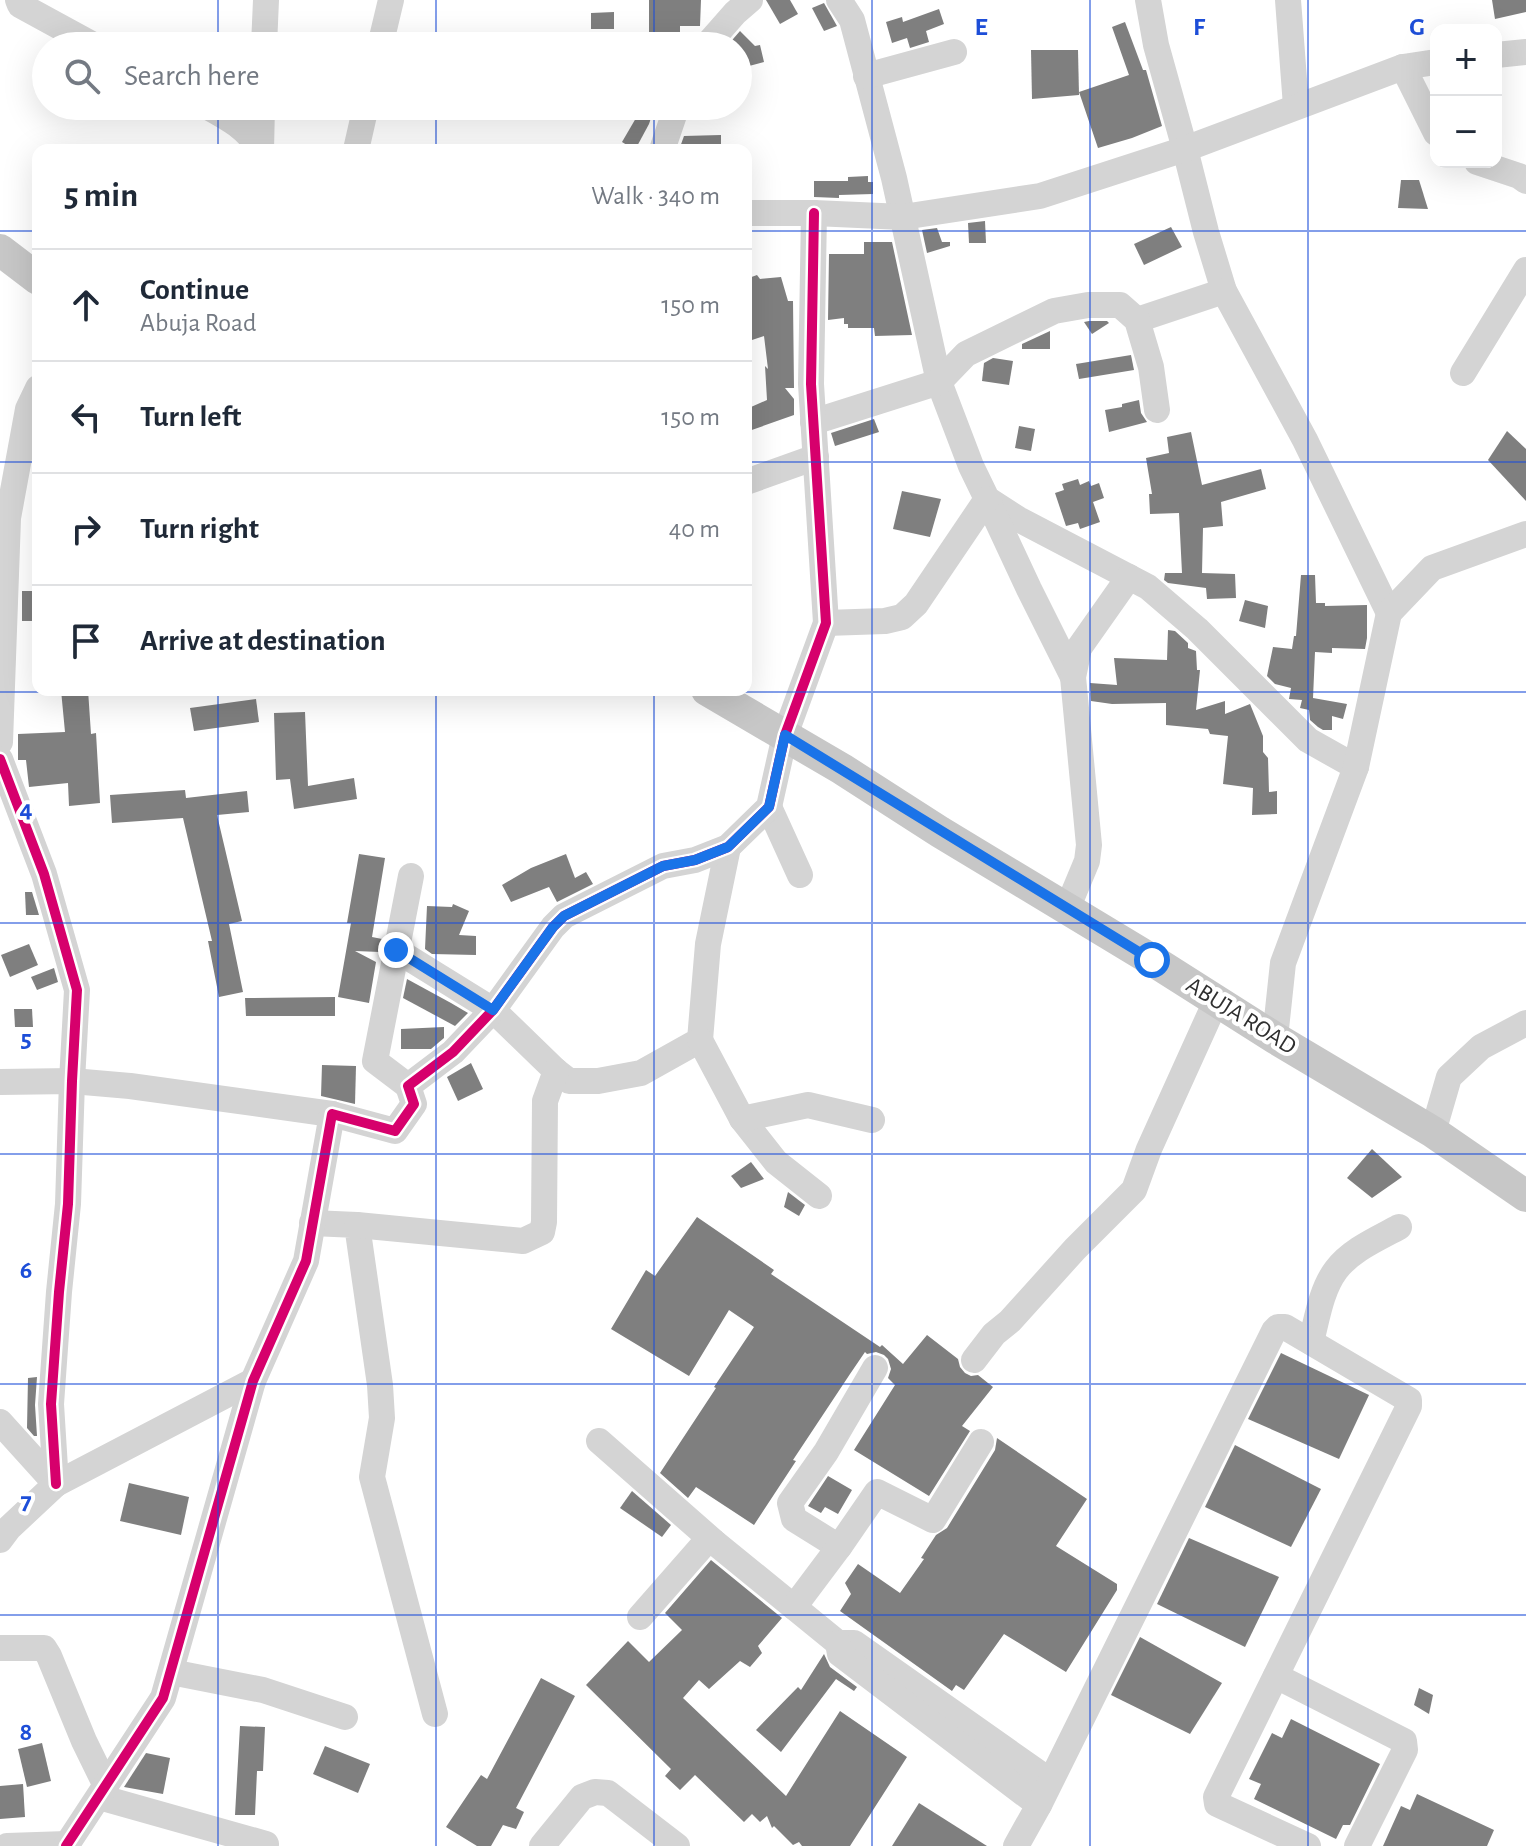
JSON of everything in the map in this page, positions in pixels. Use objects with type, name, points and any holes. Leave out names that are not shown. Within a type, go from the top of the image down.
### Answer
[{"type":"main road","points":[[0,250],[32,274]]},
{"type":"main road","name":"ABUJA ROAD","points":[[717,696],[1433,1132],[1525,1194]]},
{"type":"street","points":[[18,0],[20,5],[69,32]]},
{"type":"street","points":[[265,32],[266,0]]},
{"type":"street","points":[[383,32],[391,0]]},
{"type":"street","points":[[718,32],[750,0]]},
{"type":"street","points":[[839,0],[852,20],[903,217],[939,382],[971,466],[1073,677]]},
{"type":"street","points":[[1148,0],[1156,45],[1224,291],[1305,440],[1389,613]]},
{"type":"street","points":[[1288,0],[1296,106]]},
{"type":"street","points":[[866,76],[954,52]]},
{"type":"street","points":[[1502,54],[1526,52]]},
{"type":"street","points":[[752,213],[903,217],[1040,196],[1185,149],[1403,67],[1430,63]]},
{"type":"street","points":[[1403,67],[1430,121]]},
{"type":"street","points":[[232,120],[252,136],[257,144]]},
{"type":"street","points":[[260,144],[261,120]]},
{"type":"street","points":[[357,144],[363,120]]},
{"type":"street","points":[[664,144],[672,120]]},
{"type":"street","points":[[1495,168],[1526,181]]},
{"type":"street","points":[[408,1086],[453,1052],[493,1010],[564,916],[663,866],[695,860],[728,847],[769,807],[785,735],[826,623],[811,384],[814,213]]},
{"type":"street","points":[[1463,373],[1526,270]]},
{"type":"street","points":[[1137,320],[1224,291]]},
{"type":"street","points":[[813,422],[939,382],[966,354],[1054,311],[1088,305],[1120,305],[1137,320],[1151,367],[1157,410]]},
{"type":"street","points":[[0,742],[8,518],[32,401]]},
{"type":"street","points":[[752,480],[816,457]]},
{"type":"street","points":[[987,499],[1018,519],[1148,587],[1197,629],[1308,740],[1356,767]]},
{"type":"street","points":[[826,623],[885,621],[902,617],[916,604],[987,499]]},
{"type":"street","points":[[1275,1038],[1283,963],[1356,767],[1389,613],[1432,568],[1526,534]]},
{"type":"street","points":[[1067,909],[1087,861],[1089,845],[1073,677],[1079,648],[1129,577]]},
{"type":"street","points":[[0,759],[44,874],[77,990],[68,1204],[51,1404],[56,1484]]},
{"type":"street","points":[[769,807],[800,875]]},
{"type":"street","points":[[728,847],[708,944],[700,1040],[742,1119],[776,1162],[819,1196]]},
{"type":"street","points":[[0,1082],[72,1081],[130,1086],[332,1114],[395,1131],[414,1104],[408,1086],[375,1061],[411,876]]},
{"type":"street","points":[[396,950],[493,1010],[569,1081],[598,1081],[641,1073],[700,1040]]},
{"type":"street","points":[[974,1360],[994,1334],[1010,1321],[1134,1190],[1149,1149],[1216,1001]]},
{"type":"street","points":[[1433,1132],[1449,1077],[1481,1047],[1526,1023]]},
{"type":"street","points":[[312,1223],[523,1241],[542,1232],[545,1101],[556,1071]]},
{"type":"street","points":[[742,1119],[808,1105],[872,1120]]},
{"type":"street","points":[[7,1846],[67,1845],[163,1698],[253,1381],[306,1261],[332,1114]]},
{"type":"street","points":[[357,1225],[375,1344],[382,1418],[372,1477],[435,1714]]},
{"type":"street","points":[[1311,1342],[1325,1290],[1337,1269],[1362,1247],[1399,1227]]},
{"type":"street","points":[[1016,1846],[1274,1331],[1285,1327],[1409,1400],[1409,1406],[1216,1800],[1217,1804],[1308,1846]]},
{"type":"street","points":[[839,1547],[794,1519],[790,1503],[826,1452],[875,1368]]},
{"type":"street","points":[[0,1540],[56,1484],[253,1381]]},
{"type":"street","points":[[0,1422],[56,1484]]},
{"type":"street","points":[[599,1441],[714,1542],[838,1643],[854,1643],[1045,1793]]},
{"type":"street","points":[[794,1607],[877,1492],[933,1520],[981,1442]]},
{"type":"street","points":[[640,1617],[704,1544],[714,1542]]},
{"type":"street","points":[[0,1648],[44,1648],[103,1791]]},
{"type":"street","points":[[171,1672],[263,1690],[345,1717]]},
{"type":"street","points":[[1276,1676],[1404,1741],[1405,1750],[1357,1846]]},
{"type":"street","points":[[103,1791],[266,1844]]},
{"type":"street","points":[[542,1846],[582,1797],[595,1792],[608,1793],[677,1846]]},
{"type":"building","points":[[649,0],[701,0],[700,26],[680,26],[680,32],[649,32]]},
{"type":"building","points":[[766,0],[790,0],[798,14],[780,24]]},
{"type":"building","points":[[1492,0],[1526,0],[1526,12],[1495,19]]},
{"type":"building","points":[[824,3],[837,26],[824,31],[812,8]]},
{"type":"building","points":[[939,9],[944,24],[926,31],[929,42],[910,48],[907,38],[892,43],[886,22],[902,17],[903,22]]},
{"type":"building","points":[[614,12],[614,29],[591,29],[591,13]]},
{"type":"building","points":[[1125,22],[1143,70],[1146,70],[1162,126],[1098,148],[1079,92],[1129,75],[1112,27]]},
{"type":"building","points":[[752,43],[760,45],[764,62],[752,65]]},
{"type":"building","points":[[1031,50],[1078,50],[1079,95],[1032,99]]},
{"type":"building","points":[[635,120],[650,120],[638,144],[622,142]]},
{"type":"building","points":[[721,135],[721,144],[681,144],[684,136]]},
{"type":"building","points":[[868,176],[868,182],[873,182],[873,194],[814,197],[814,181],[848,181],[848,177]]},
{"type":"building","points":[[1401,180],[1419,180],[1428,209],[1398,208]]},
{"type":"building","points":[[985,221],[986,243],[969,243],[968,223]]},
{"type":"building","points":[[1171,227],[1182,247],[1144,265],[1134,244]]},
{"type":"building","points":[[937,228],[942,242],[950,242],[950,246],[927,253],[922,230]]},
{"type":"building","points":[[864,242],[892,242],[912,335],[875,336],[874,328],[848,328],[844,318],[828,320],[829,254],[864,254]]},
{"type":"building","points":[[752,277],[781,277],[788,301],[793,301],[794,388],[785,388],[794,399],[794,415],[752,430],[752,407],[767,400],[765,366],[768,369],[764,336],[752,340]]},
{"type":"building","points":[[1084,322],[1109,323],[1092,334]]},
{"type":"building","points":[[1050,331],[1050,349],[1022,349],[1022,344]]},
{"type":"building","points":[[1131,355],[1134,370],[1079,379],[1076,364]]},
{"type":"building","points":[[993,358],[1013,361],[1009,385],[982,381],[984,363]]},
{"type":"building","points":[[1139,400],[1141,413],[1147,422],[1109,432],[1105,410]]},
{"type":"building","points":[[874,419],[879,432],[835,446],[831,433]]},
{"type":"building","points":[[1019,426],[1035,429],[1031,451],[1015,448]]},
{"type":"building","points":[[1507,431],[1526,449],[1526,501],[1488,460]]},
{"type":"building","points":[[1191,432],[1202,485],[1261,469],[1266,489],[1221,502],[1223,526],[1203,528],[1202,573],[1235,574],[1236,598],[1207,599],[1206,588],[1164,580],[1165,573],[1182,573],[1179,513],[1150,514],[1149,494],[1152,494],[1146,458],[1169,453],[1167,437]]},
{"type":"building","points":[[1078,479],[1080,485],[1089,481],[1091,486],[1099,483],[1104,498],[1093,502],[1100,522],[1080,529],[1078,523],[1066,526],[1055,493],[1064,490],[1062,484]]},
{"type":"building","points":[[902,491],[941,499],[930,537],[893,529]]},
{"type":"building","points":[[1301,575],[1315,575],[1316,603],[1325,603],[1325,606],[1367,605],[1365,649],[1332,648],[1332,653],[1315,652],[1313,698],[1347,704],[1343,719],[1332,716],[1332,730],[1318,727],[1310,720],[1309,710],[1300,708],[1302,700],[1289,699],[1291,688],[1275,684],[1267,676],[1273,647],[1292,649],[1296,636]]},
{"type":"building","points":[[22,591],[32,591],[32,621],[22,621]]},
{"type":"building","points":[[1245,600],[1268,606],[1265,628],[1239,621]]},
{"type":"building","points":[[1168,630],[1175,631],[1188,643],[1188,648],[1196,651],[1197,670],[1200,670],[1196,710],[1225,701],[1225,714],[1250,704],[1263,736],[1263,752],[1268,758],[1269,792],[1277,791],[1277,814],[1252,815],[1253,788],[1223,784],[1228,736],[1210,734],[1208,729],[1166,725],[1166,703],[1112,704],[1091,701],[1090,683],[1117,685],[1114,658],[1167,660]]},
{"type":"building","points":[[62,696],[88,696],[91,734],[96,733],[100,803],[69,806],[68,783],[29,787],[26,760],[18,760],[18,734],[65,732]]},
{"type":"building","points":[[256,699],[259,722],[194,731],[190,708]]},
{"type":"building","points":[[305,712],[308,786],[354,778],[357,799],[294,809],[290,779],[276,780],[274,713]]},
{"type":"building","points":[[185,790],[186,798],[247,791],[249,812],[217,815],[242,921],[229,924],[243,992],[219,997],[208,941],[212,941],[183,818],[112,823],[110,795]]},
{"type":"building","points":[[359,854],[385,858],[372,937],[382,939],[380,952],[355,951],[376,962],[369,1003],[338,997]]},
{"type":"building","points":[[566,854],[575,878],[586,872],[593,884],[557,902],[549,887],[511,902],[502,885],[531,868]]},
{"type":"building","points":[[25,892],[32,892],[39,915],[26,915]]},
{"type":"building","points":[[453,904],[469,911],[459,935],[476,936],[476,955],[432,954],[425,949],[427,906],[452,907]]},
{"type":"building","points":[[29,944],[38,965],[10,977],[1,955]]},
{"type":"building","points":[[54,968],[58,982],[37,990],[31,977]]},
{"type":"building","points":[[407,979],[468,1013],[455,1026],[403,998]]},
{"type":"building","points":[[335,997],[335,1016],[246,1016],[245,998]]},
{"type":"building","points":[[14,1009],[32,1009],[33,1027],[15,1027]]},
{"type":"building","points":[[444,1027],[444,1038],[431,1049],[401,1049],[401,1029]]},
{"type":"building","points":[[471,1063],[483,1089],[458,1101],[447,1077]]},
{"type":"building","points":[[322,1065],[356,1066],[355,1104],[321,1096]]},
{"type":"building","points":[[1372,1149],[1402,1177],[1372,1198],[1347,1178]]},
{"type":"building","points":[[751,1162],[764,1179],[741,1188],[731,1176]]},
{"type":"building","points":[[788,1192],[805,1205],[799,1216],[784,1207]]},
{"type":"building","points":[[697,1217],[774,1270],[771,1274],[880,1347],[882,1345],[903,1364],[927,1335],[958,1359],[965,1373],[978,1375],[993,1387],[962,1426],[970,1431],[929,1496],[854,1450],[895,1385],[888,1378],[891,1369],[888,1359],[876,1352],[865,1352],[754,1525],[696,1487],[688,1498],[660,1473],[754,1327],[729,1310],[689,1376],[611,1329],[646,1270],[655,1276]]},
{"type":"building","points":[[1281,1353],[1369,1395],[1339,1459],[1248,1419]]},
{"type":"building","points":[[37,1377],[37,1436],[34,1436],[27,1428],[28,1378]]},
{"type":"building","points":[[997,1438],[1087,1499],[1056,1546],[1117,1584],[1117,1590],[1066,1672],[1004,1634],[964,1690],[956,1685],[952,1691],[840,1611],[851,1594],[845,1583],[858,1564],[900,1593],[924,1559],[921,1558],[936,1535],[947,1528],[995,1450]]},
{"type":"building","points":[[1235,1445],[1321,1489],[1291,1547],[1205,1507]]},
{"type":"building","points":[[828,1476],[852,1490],[838,1514],[825,1507],[821,1513],[808,1506]]},
{"type":"building","points":[[129,1483],[189,1497],[181,1535],[120,1521]]},
{"type":"building","points":[[632,1491],[671,1525],[662,1537],[620,1508]]},
{"type":"building","points":[[1189,1538],[1279,1577],[1245,1647],[1157,1604]]},
{"type":"building","points":[[711,1560],[782,1618],[758,1646],[762,1653],[750,1667],[740,1661],[709,1689],[699,1680],[683,1698],[786,1796],[840,1711],[907,1757],[850,1846],[802,1846],[799,1842],[793,1845],[774,1826],[772,1828],[767,1816],[760,1822],[752,1814],[744,1822],[695,1775],[680,1790],[665,1776],[671,1769],[586,1685],[628,1641],[649,1662],[682,1630],[665,1613]]},
{"type":"building","points":[[1140,1637],[1222,1683],[1190,1734],[1111,1695]]},
{"type":"building","points":[[824,1654],[830,1667],[857,1687],[854,1691],[836,1679],[781,1752],[756,1730],[798,1687],[801,1690]]},
{"type":"building","points":[[541,1678],[575,1696],[516,1808],[524,1812],[516,1829],[503,1825],[491,1846],[477,1846],[446,1827],[481,1775],[487,1779]]},
{"type":"building","points":[[1419,1688],[1433,1695],[1429,1714],[1414,1705]]},
{"type":"building","points":[[1291,1719],[1380,1764],[1350,1825],[1343,1825],[1336,1839],[1254,1799],[1261,1784],[1249,1779],[1272,1733],[1282,1738]]},
{"type":"building","points":[[240,1726],[265,1727],[263,1771],[257,1771],[255,1815],[235,1815]]},
{"type":"building","points":[[42,1743],[51,1781],[27,1787],[18,1749]]},
{"type":"building","points":[[325,1746],[370,1764],[358,1793],[313,1774]]},
{"type":"building","points":[[146,1753],[170,1758],[163,1794],[124,1787]]},
{"type":"building","points":[[23,1784],[25,1817],[0,1819],[0,1786]]},
{"type":"building","points":[[1417,1794],[1494,1830],[1487,1846],[1383,1846],[1401,1806],[1410,1810]]},
{"type":"building","points":[[919,1803],[987,1846],[892,1846]]},
{"type":"cycle path","points":[[66,1846],[163,1698],[253,1381],[306,1261],[332,1114],[395,1131],[414,1104],[408,1086],[453,1052],[493,1010],[564,916],[663,866],[695,860],[728,847],[769,807],[785,735],[826,623],[811,384],[814,213]]},
{"type":"cycle path","points":[[0,759],[44,874],[77,990],[68,1204],[51,1404],[56,1484]]},
{"type":"route","points":[[396,950],[493,1010],[564,916],[663,866],[695,860],[728,847],[769,807],[785,735],[1152,960]]}]
